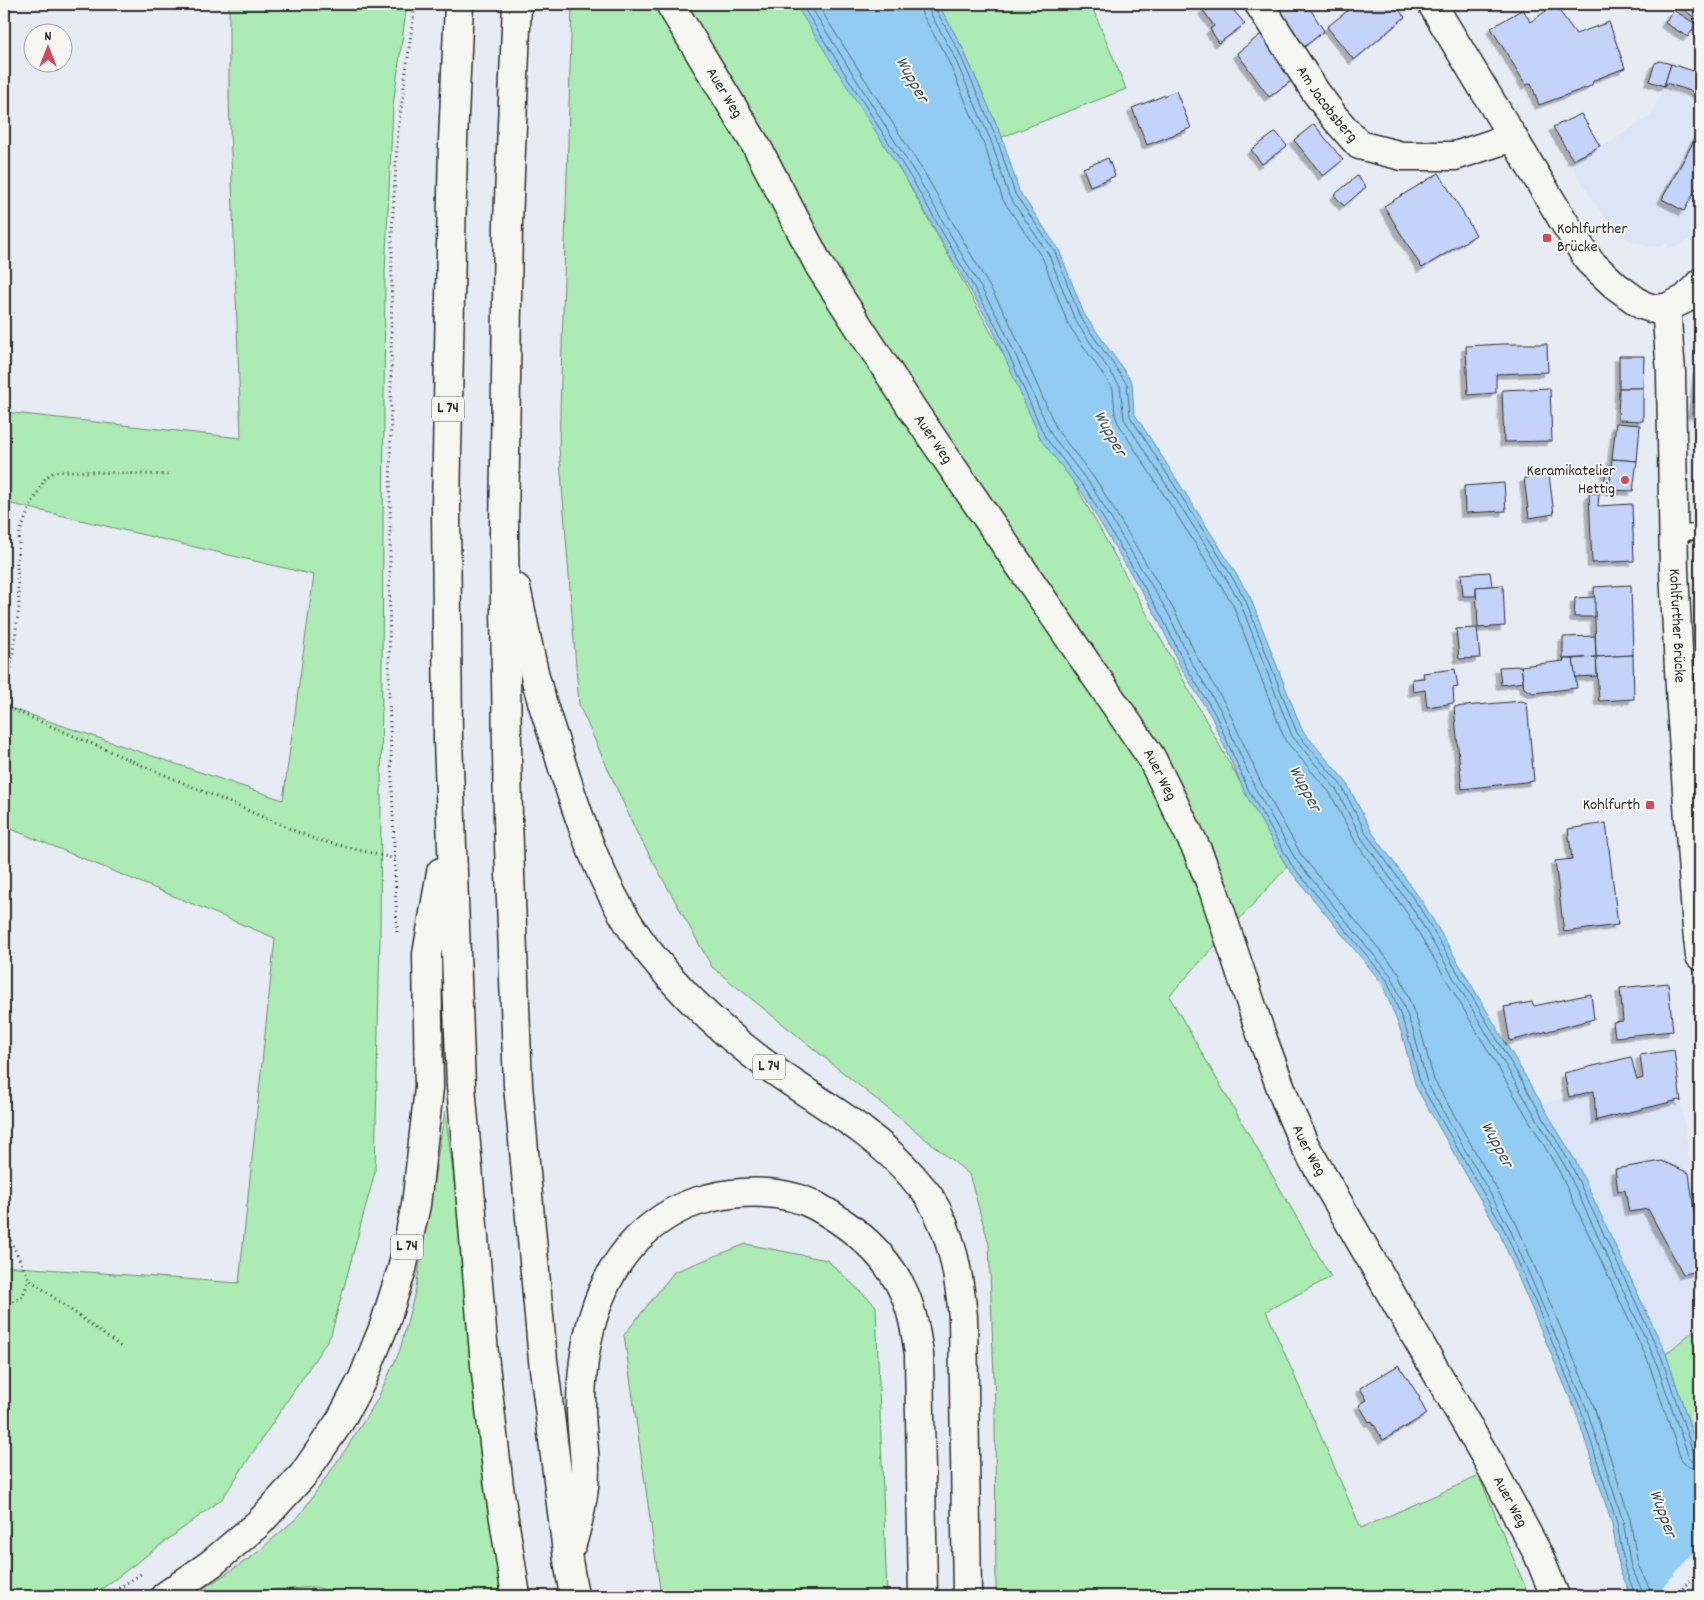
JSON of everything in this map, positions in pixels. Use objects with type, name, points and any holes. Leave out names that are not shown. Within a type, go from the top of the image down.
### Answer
[{"type":"main road","name":"L 74","points":[[459,4],[453,141],[446,508],[450,814],[462,1096],[485,1365],[499,1488],[516,1596]]},
{"type":"main road","name":"L 74","points":[[517,4],[508,222],[504,534],[508,820],[518,1085],[543,1360],[574,1596]]},
{"type":"main road","name":"Auer Weg","points":[[670,4],[757,147],[820,266],[913,410],[1151,757],[1214,889],[1261,1034],[1304,1144],[1488,1461],[1538,1554],[1555,1596]]},
{"type":"main road","name":"Am Jacobsberg","points":[[1260,4],[1315,91],[1335,118],[1359,145],[1402,156],[1455,156],[1513,137]]},
{"type":"main road","points":[[1432,4],[1590,262],[1616,286],[1642,305],[1654,309],[1666,308],[1685,299],[1700,282]]},
{"type":"main road","name":"Kohlfurther Brücke","points":[[1666,308],[1671,372],[1673,535],[1681,708],[1695,827],[1700,956]]},
{"type":"main road","name":"L 74","points":[[504,534],[536,680],[588,843],[611,895],[647,949],[684,994],[725,1033],[775,1071],[862,1130],[886,1149],[929,1196],[944,1225],[954,1255],[960,1284],[963,1317],[967,1596]]},
{"type":"main road","name":"L 74","points":[[165,1596],[212,1563],[260,1522],[302,1475],[340,1421],[363,1378],[384,1326],[402,1269],[416,1205],[430,1088],[427,954],[450,814]]},
{"type":"main road","name":"L 74","points":[[568,1560],[579,1520],[585,1471],[581,1409],[586,1348],[594,1316],[606,1283],[628,1248],[658,1221],[672,1212],[687,1205],[722,1195],[767,1193],[794,1198],[814,1205],[850,1227],[875,1249],[893,1272],[905,1296],[914,1324],[919,1354],[923,1596]]},
{"type":"lane","points":[[1673,535],[1700,531]]},
{"type":"path","points":[[397,937],[396,859],[389,696],[392,231],[398,131],[414,4]]},
{"type":"path","points":[[4,681],[10,674],[19,606],[17,563],[20,532],[30,507],[46,477],[54,472],[70,471],[169,475]]},
{"type":"path","points":[[4,706],[314,839],[396,859]]},
{"type":"path","points":[[4,1227],[30,1279],[121,1347]]},
{"type":"path","points":[[4,1307],[23,1296],[30,1279]]},
{"type":"path","points":[[1676,1596],[1700,1569]]},
{"type":"path","points":[[106,1596],[143,1573]]},
{"type":"shaded area","points":[[1663,89],[1700,103],[1700,221],[1689,240],[1679,246],[1669,248],[1667,243],[1660,246],[1647,246],[1629,240],[1613,228],[1593,201],[1571,164],[1572,161],[1614,140],[1652,114]]},
{"type":"shaded area","points":[[1677,1070],[1700,1242],[1700,1325],[1666,1354],[1576,1163],[1541,1104]]},
{"type":"green space","points":[[229,4],[407,4],[393,106],[385,273],[380,936],[375,1172],[331,1335],[222,1499],[90,1596],[4,1596],[4,1266],[239,1283],[275,938],[4,826],[4,706],[283,800],[314,575],[4,502],[4,412],[241,438],[229,98]]},
{"type":"green space","points":[[572,4],[812,4],[909,184],[1287,867],[1169,996],[1331,1277],[1266,1311],[1361,1528],[1479,1476],[1529,1596],[996,1596],[995,1405],[989,1244],[969,1174],[712,967],[636,831],[579,705],[559,447]]},
{"type":"green space","points":[[938,4],[1091,4],[1126,89],[1002,137],[962,47]]},
{"type":"green space","points":[[445,1111],[508,1596],[355,1596],[314,1587],[253,1592],[241,1596],[192,1596],[253,1556],[299,1516],[346,1449],[377,1400],[400,1350],[416,1288]]},
{"type":"green space","points":[[746,1244],[827,1260],[876,1306],[887,1596],[661,1596],[624,1335],[674,1272]]},
{"type":"green space","points":[[1700,1325],[1700,1457],[1666,1354]]},
{"type":"water","name":"Wupper","points":[[795,4],[938,4],[962,47],[1002,137],[1019,191],[1059,250],[1084,314],[1132,382],[1134,413],[1250,597],[1302,730],[1346,782],[1372,832],[1423,903],[1576,1162],[1666,1354],[1700,1457],[1700,1596],[1632,1596],[1620,1571],[1612,1524],[1576,1412],[1499,1232],[1416,1087],[1402,1034],[1382,983],[1287,867],[1245,793],[1211,716],[1181,668],[1158,619],[1083,494],[1041,440],[992,328],[909,184]]},
{"type":"pier","points":[[1700,1545],[1700,1596],[1655,1596]]},
{"type":"building","points":[[1211,4],[1236,4],[1239,7],[1234,11],[1245,24],[1219,43],[1210,29],[1214,26],[1203,10]]},
{"type":"building","points":[[1274,4],[1307,4],[1324,31],[1304,47]]},
{"type":"building","points":[[1356,4],[1394,4],[1405,17],[1354,60],[1327,27]]},
{"type":"building","points":[[1686,4],[1700,4],[1700,22],[1682,8]]},
{"type":"building","points":[[1555,5],[1576,34],[1609,22],[1625,68],[1594,80],[1591,86],[1539,105],[1531,83],[1526,85],[1491,28],[1523,9],[1530,22]]},
{"type":"building","points":[[1673,10],[1696,24],[1688,37],[1665,23]]},
{"type":"building","points":[[1269,28],[1302,73],[1269,97],[1237,53]]},
{"type":"building","points":[[1660,61],[1671,64],[1664,86],[1649,81],[1655,63]]},
{"type":"building","points":[[1671,64],[1700,73],[1700,94],[1666,83],[1664,86]]},
{"type":"building","points":[[1176,91],[1191,128],[1147,145],[1132,108]]},
{"type":"building","points":[[1581,114],[1600,146],[1573,160],[1553,127]]},
{"type":"building","points":[[1314,124],[1343,160],[1323,176],[1294,140]]},
{"type":"building","points":[[1700,130],[1700,181],[1684,211],[1662,199]]},
{"type":"building","points":[[1276,132],[1287,146],[1262,164],[1251,150]]},
{"type":"building","points":[[1108,158],[1115,176],[1090,186],[1083,168]]},
{"type":"building","points":[[1439,173],[1476,235],[1422,268],[1384,206]]},
{"type":"building","points":[[1357,176],[1366,187],[1344,206],[1334,195]]},
{"type":"building","points":[[1547,344],[1548,372],[1496,374],[1496,393],[1468,395],[1466,346]]},
{"type":"building","points":[[1619,356],[1644,356],[1643,388],[1619,388]]},
{"type":"building","points":[[1698,369],[1700,369],[1700,414],[1692,414]]},
{"type":"building","points":[[1550,388],[1552,441],[1504,442],[1502,390]]},
{"type":"building","points":[[1619,388],[1643,388],[1643,421],[1618,420]]},
{"type":"building","points":[[1616,423],[1640,425],[1637,461],[1612,459]]},
{"type":"building","points":[[1612,459],[1637,461],[1633,491],[1609,490]]},
{"type":"building","points":[[1606,470],[1611,471],[1609,490],[1604,489]]},
{"type":"building","points":[[1549,475],[1554,514],[1529,518],[1524,478]]},
{"type":"building","points":[[1504,483],[1506,511],[1465,513],[1464,486]]},
{"type":"building","points":[[1589,493],[1599,493],[1598,506],[1632,504],[1634,561],[1592,563]]},
{"type":"building","points":[[1490,572],[1492,586],[1476,587],[1476,596],[1463,596],[1461,574]]},
{"type":"building","points":[[1503,585],[1505,626],[1478,628],[1476,587]]},
{"type":"building","points":[[1631,585],[1633,655],[1596,657],[1594,587]]},
{"type":"building","points":[[1595,597],[1595,617],[1574,617],[1575,598]]},
{"type":"building","points":[[1477,628],[1480,658],[1459,659],[1456,629]]},
{"type":"building","points":[[1595,636],[1596,657],[1563,659],[1563,637]]},
{"type":"building","points":[[1633,655],[1634,699],[1599,701],[1596,657]]},
{"type":"building","points":[[1596,657],[1597,676],[1575,677],[1573,659]]},
{"type":"building","points":[[1563,659],[1573,659],[1577,688],[1533,693],[1524,688],[1521,666],[1564,661]]},
{"type":"building","points":[[1521,666],[1523,682],[1501,685],[1499,667]]},
{"type":"building","points":[[1455,669],[1458,687],[1453,688],[1454,703],[1427,707],[1425,690],[1413,692],[1412,679],[1424,678],[1423,673]]},
{"type":"building","points":[[1522,701],[1527,703],[1534,781],[1462,789],[1454,707]]},
{"type":"building","points":[[1606,823],[1618,925],[1564,932],[1555,861],[1572,859],[1568,829]]},
{"type":"building","points":[[1668,983],[1673,1031],[1615,1037],[1613,1022],[1623,1021],[1620,988]]},
{"type":"building","points":[[1591,994],[1594,1019],[1510,1041],[1504,1007],[1532,1002],[1534,1006]]},
{"type":"building","points":[[1674,1050],[1681,1102],[1679,1100],[1597,1120],[1596,1122],[1594,1091],[1569,1097],[1564,1073],[1631,1057],[1637,1080],[1643,1078],[1640,1055]]},
{"type":"building","points":[[1662,1161],[1689,1173],[1700,1257],[1700,1271],[1683,1274],[1648,1209],[1629,1212],[1625,1190],[1618,1191],[1615,1169]]},
{"type":"building","points":[[1399,1365],[1420,1398],[1427,1414],[1383,1440],[1372,1421],[1369,1422],[1359,1405],[1367,1400],[1360,1388]]},
{"type":"place","name":"Kohlfurther Brücke","points":[[1547,238]]},
{"type":"place","name":"Keramikatelier Hettig","points":[[1625,480]]},
{"type":"place","name":"Kohlfurth","points":[[1650,805]]}]
